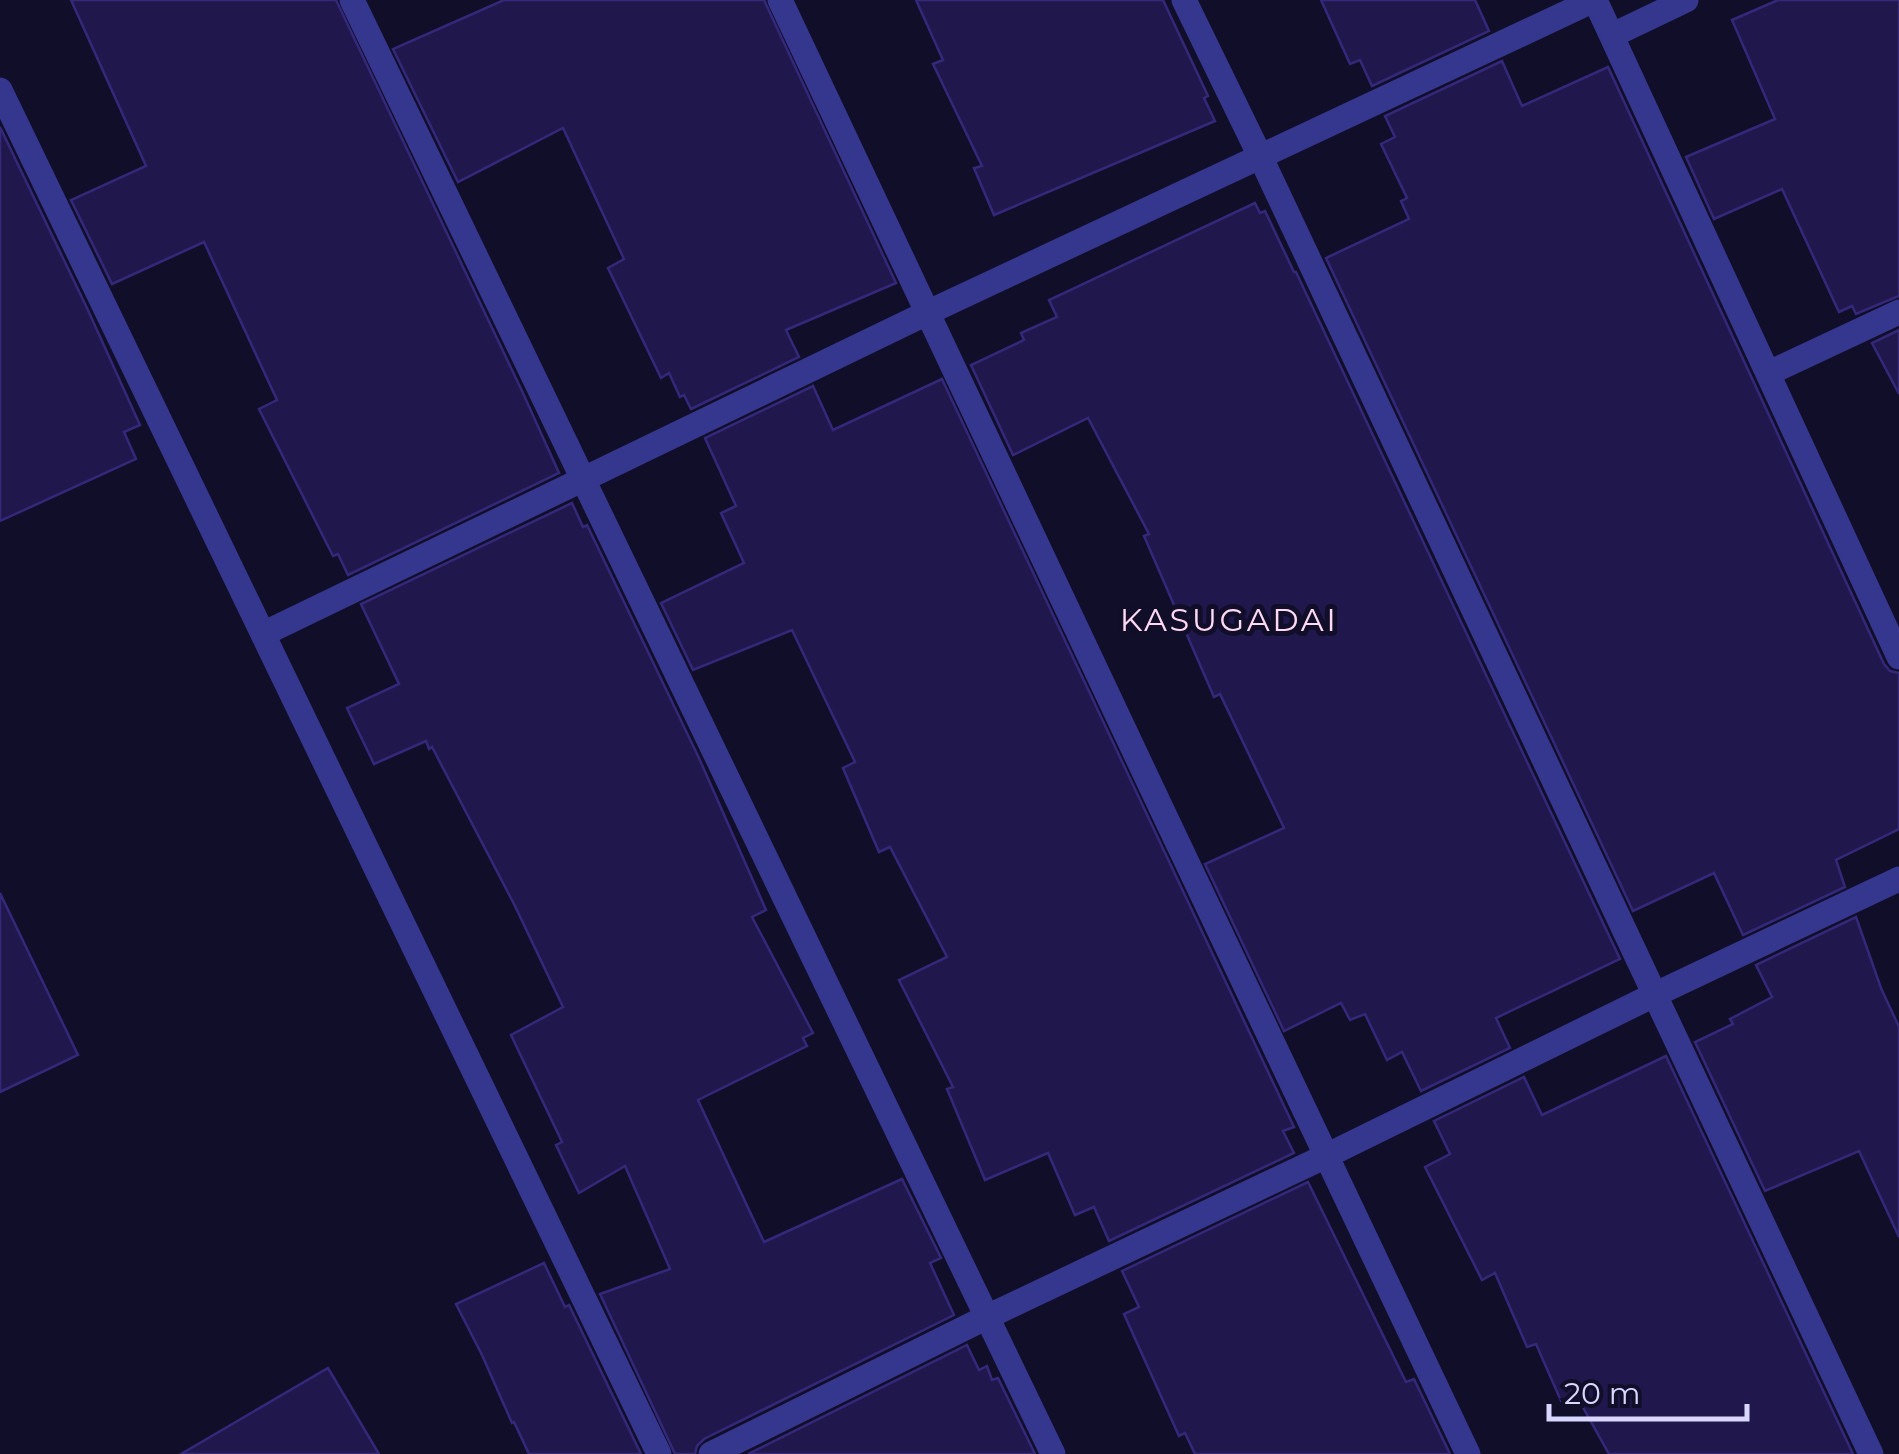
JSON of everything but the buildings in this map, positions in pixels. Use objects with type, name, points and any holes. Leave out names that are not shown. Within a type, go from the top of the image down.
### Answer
[{"type":"street","points":[[352,0],[1053,1454]]},
{"type":"street","points":[[780,0],[1324,1157],[1468,1454]]},
{"type":"street","points":[[1184,0],[1870,1454]]},
{"type":"street","points":[[262,634],[929,312],[1595,0],[1899,657]]},
{"type":"street","points":[[1612,36],[1686,0]]},
{"type":"street","points":[[0,90],[660,1454]]},
{"type":"street","points":[[1769,373],[1899,312]]},
{"type":"street","points":[[710,1454],[986,1317],[1899,879]]},
{"type":"district","name":"KASUGADAI","points":[[1229,619]]}]
